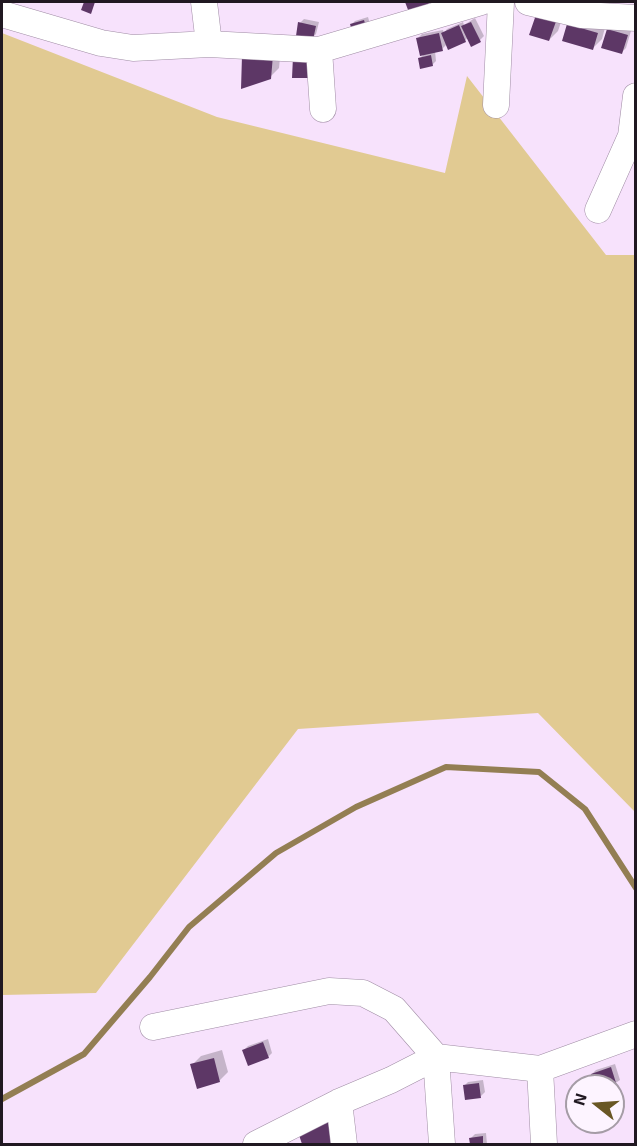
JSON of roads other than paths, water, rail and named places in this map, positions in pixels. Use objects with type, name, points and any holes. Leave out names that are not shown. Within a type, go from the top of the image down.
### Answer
[{"type":"street","points":[[204,2],[209,44]]},
{"type":"street","points":[[2,14],[101,43],[133,48],[209,44],[319,50],[481,2]]},
{"type":"street","points":[[495,105],[501,2]]},
{"type":"street","points":[[528,2],[582,15],[636,18]]},
{"type":"street","points":[[319,50],[323,110]]},
{"type":"street","points":[[598,210],[631,136],[636,96]]},
{"type":"street","points":[[153,1027],[329,991],[363,993],[394,1009],[436,1057],[442,1144]]},
{"type":"street","points":[[256,1144],[436,1057],[540,1069],[636,1034]]},
{"type":"street","points":[[540,1069],[544,1144]]},
{"type":"street","points":[[339,1102],[344,1144]]},
{"type":"waterway","points":[[2,1099],[84,1054],[150,977],[189,927],[276,853],[356,807],[446,767],[539,772],[585,809],[636,888]]}]
